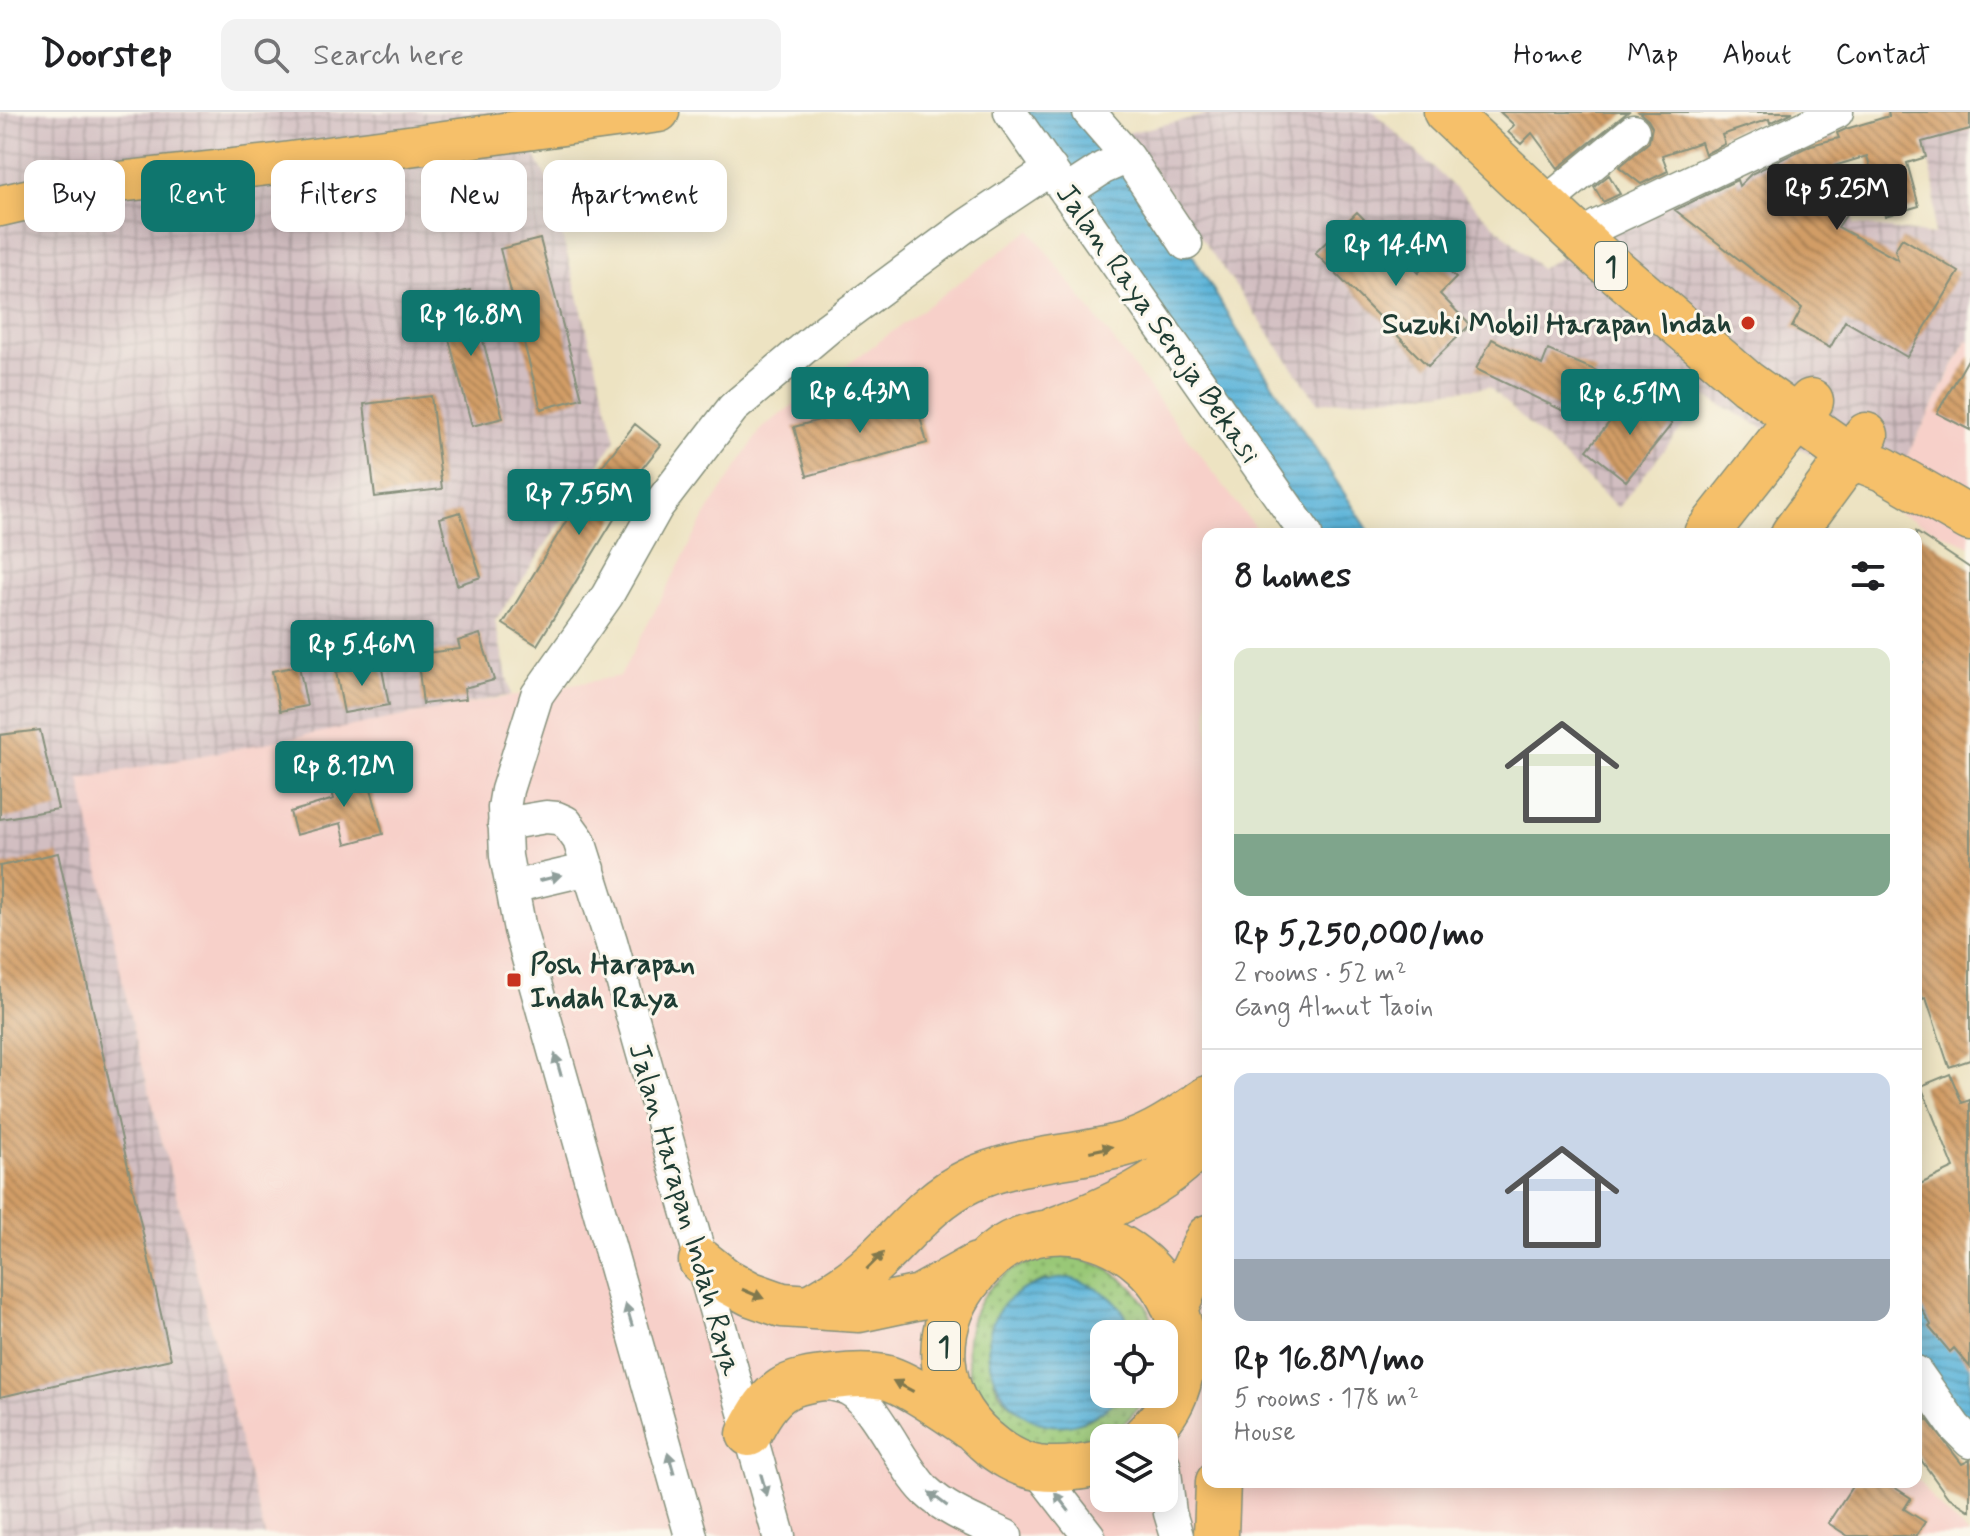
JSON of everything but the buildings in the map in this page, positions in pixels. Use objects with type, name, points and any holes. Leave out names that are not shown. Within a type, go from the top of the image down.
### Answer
[{"type":"highway","name":"1","points":[[1446,112],[1601,258],[1747,383],[1804,410],[1858,446],[1895,477],[1970,519]]},
{"type":"highway","name":"1","points":[[1475,112],[1597,226],[1734,343],[1804,410]]},
{"type":"highway","points":[[1747,383],[1764,415],[1759,469]]},
{"type":"highway","points":[[1711,528],[1804,410]]},
{"type":"highway","name":"1","points":[[1858,446],[1970,493]]},
{"type":"highway","points":[[1803,521],[1858,446]]},
{"type":"highway","points":[[1803,521],[1841,489],[1867,478],[1895,477]]},
{"type":"highway","points":[[812,1306],[852,1282],[933,1203],[967,1181],[1012,1164],[1128,1143],[1160,1130],[1202,1102]]},
{"type":"highway","name":"1","points":[[1090,1466],[1071,1470],[1036,1468],[999,1452],[969,1426],[950,1392],[943,1359],[946,1325],[958,1293],[985,1261],[1011,1244],[1102,1212],[1166,1175],[1202,1138]]},
{"type":"highway","name":"1","points":[[1047,1233],[1083,1233],[1123,1247],[1154,1273],[1175,1309],[1182,1337],[1182,1366],[1175,1395],[1159,1424]]},
{"type":"highway","points":[[1175,1309],[1202,1250]]},
{"type":"highway","points":[[701,1261],[725,1280],[782,1305],[859,1310],[920,1297],[985,1261]]},
{"type":"highway","points":[[749,1434],[761,1410],[778,1392],[803,1379],[851,1375],[886,1377],[939,1405],[969,1426]]},
{"type":"highway","points":[[1216,1536],[1218,1488]]},
{"type":"main road","points":[[0,206],[92,185],[268,165],[647,113]]},
{"type":"street","name":"Jalan Raya Seroja Bekasi","points":[[1010,112],[1063,183],[1302,528]]},
{"type":"street","points":[[1089,112],[1115,162],[1186,244]]},
{"type":"street","points":[[1597,226],[1837,112]]},
{"type":"street","points":[[1560,191],[1633,131]]},
{"type":"street","points":[[691,1536],[530,964],[512,887],[504,824],[507,790],[537,695],[607,596],[657,507],[733,408],[865,300],[967,225],[1115,162]]},
{"type":"street","name":"Jalan Harapan Indah Raya","points":[[504,824],[546,817],[566,822],[579,840],[779,1536]]},
{"type":"street","points":[[512,887],[589,869]]},
{"type":"street","points":[[803,1379],[851,1390],[865,1403],[912,1475],[929,1493],[945,1506],[1006,1536]]},
{"type":"street","points":[[1922,1380],[1955,1427],[1970,1442]]},
{"type":"street","points":[[1036,1468],[1089,1536]]},
{"type":"street","points":[[1170,1512],[1177,1536]]},
{"type":"shaded area","points":[[0,112],[512,112],[543,171],[543,232],[561,232],[616,439],[495,621],[511,695],[80,779],[132,1026],[265,1536],[0,1536]]},
{"type":"shaded area","points":[[1219,112],[1374,112],[1540,268],[1689,194],[1736,180],[1760,157],[1832,132],[1854,224],[1933,235],[1935,186],[1916,112],[1970,112],[1970,341],[1967,340],[1887,495],[1706,397],[1618,508],[1489,387],[1318,403],[1127,133]]},
{"type":"shaded area","points":[[1030,230],[1255,528],[1202,528],[1202,1488],[1922,1488],[1922,1485],[1970,1536],[265,1536],[132,1026],[79,779],[620,676],[708,511],[762,428]]},
{"type":"shaded area","points":[[1968,339],[1970,546],[1895,512],[1887,495]]},
{"type":"green space","points":[[1071,1256],[1114,1273],[1136,1292],[1152,1320],[1115,1320],[1047,1279],[1016,1294],[1003,1305],[996,1320],[993,1374],[999,1393],[1008,1403],[1033,1417],[1062,1423],[1088,1420],[1106,1408],[1137,1408],[1122,1424],[1090,1424],[1090,1440],[1079,1444],[1038,1444],[1006,1430],[983,1405],[970,1372],[968,1338],[979,1304],[1002,1277],[1040,1259]]},
{"type":"water","points":[[1010,112],[1089,112],[1186,244],[1237,330],[1367,528],[1304,528]]},
{"type":"water","points":[[1069,1278],[1091,1285],[1109,1297],[1128,1320],[1090,1320],[1090,1408],[1101,1408],[1082,1421],[1045,1424],[1016,1408],[996,1381],[988,1348],[996,1316],[1022,1290]]},
{"type":"water","points":[[1922,1302],[1970,1366],[1970,1442],[1922,1380]]},
{"type":"place","name":"Suzuki Mobil Harapan Indah","points":[[1748,323]]},
{"type":"place","name":"Posh Harapan Indah Raya","points":[[514,980]]}]
